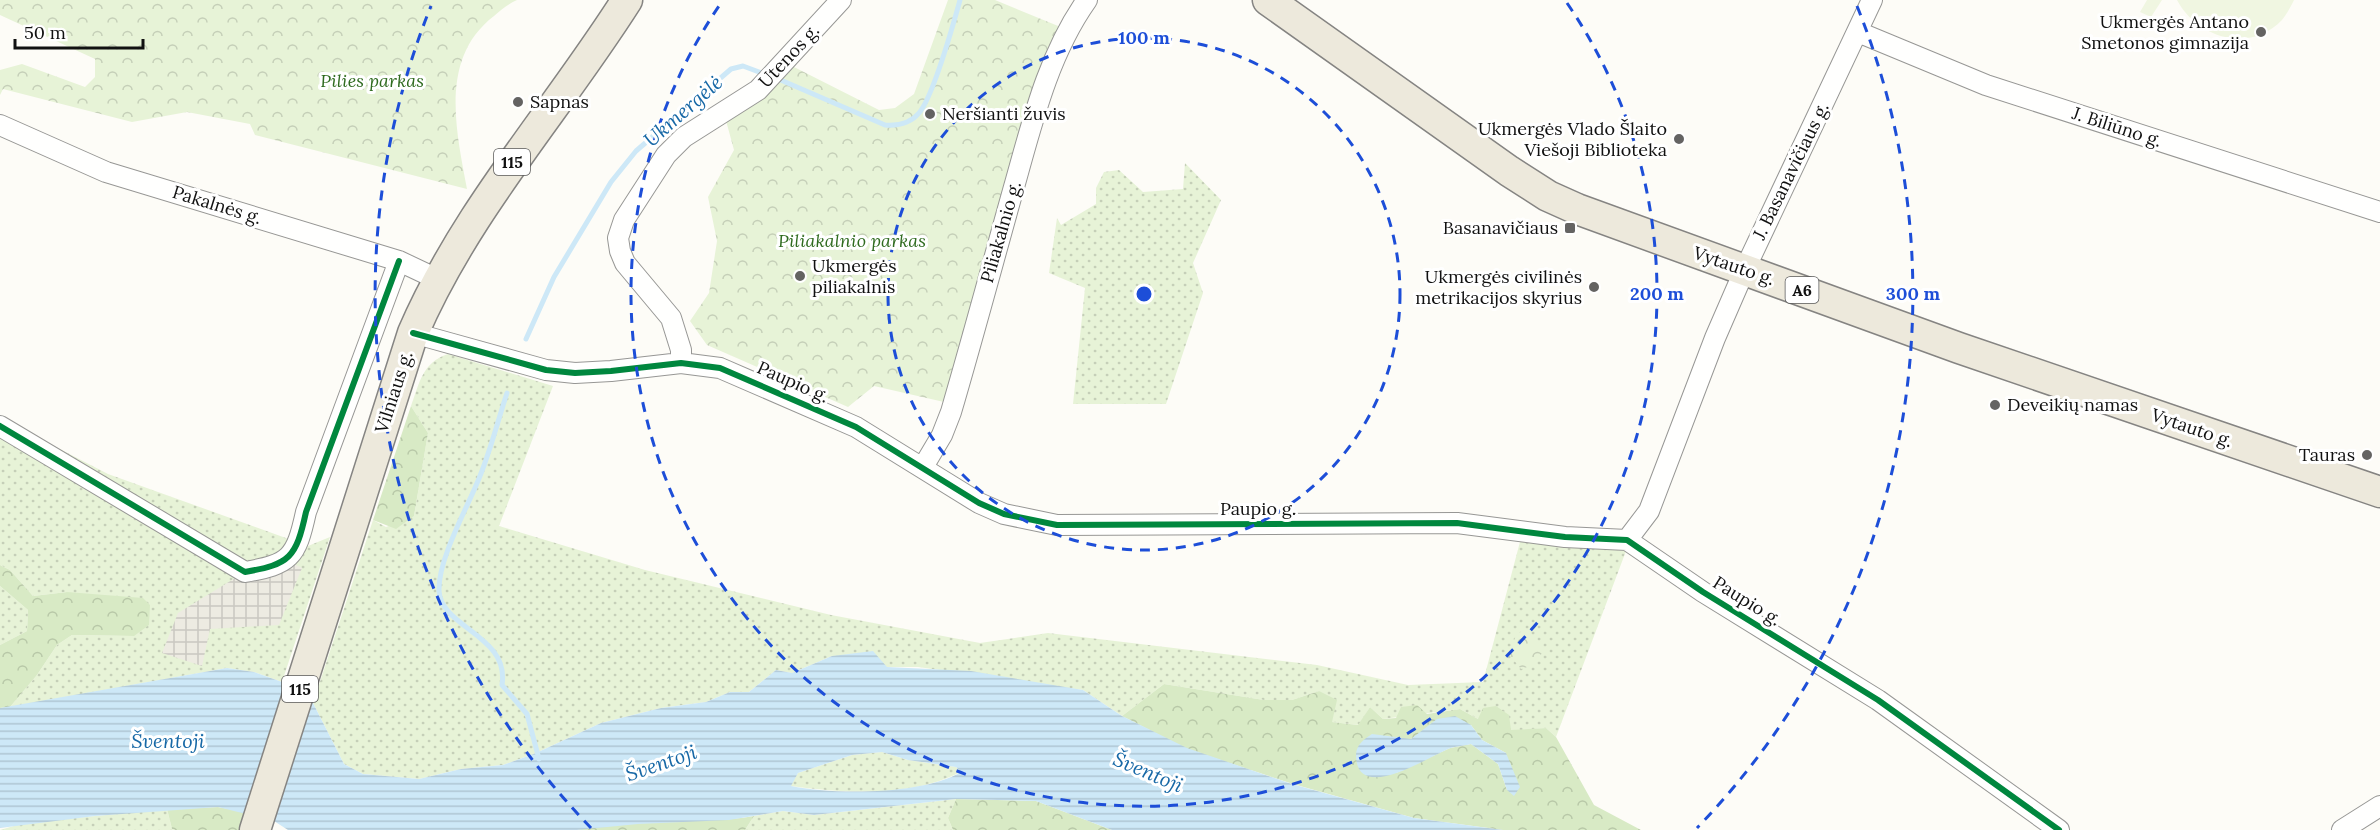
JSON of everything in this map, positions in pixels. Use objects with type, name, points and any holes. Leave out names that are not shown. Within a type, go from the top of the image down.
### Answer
[{"type":"main road","name":"Vilniaus g.","points":[[255,830],[413,333],[437,279],[453,250],[509,166],[627,0]]},
{"type":"main road","name":"Vytauto g.","points":[[1284,5],[1548,196],[1634,231],[1959,348],[2380,492]]},
{"type":"street","name":"Utenos g.","points":[[681,363],[681,350],[671,318],[625,263],[618,238],[624,220],[666,155],[684,137],[761,86],[841,0]]},
{"type":"street","name":"Piliakalnio g.","points":[[923,467],[942,435],[951,412],[1028,136],[1049,74],[1071,23],[1087,0]]},
{"type":"street","name":"J. Basanavičiaus g.","points":[[1627,540],[1649,512],[1744,269],[1872,0]]},
{"type":"street","name":"J. Biliūno g.","points":[[1857,32],[1986,85],[2380,212]]},
{"type":"street","name":"Pakalnės g.","points":[[0,125],[106,172],[399,261],[437,279]]},
{"type":"street","points":[[0,426],[245,572],[271,568],[287,560],[301,537],[310,501],[399,261]]},
{"type":"street","name":"Paupio g.","points":[[413,333],[546,370],[574,373],[681,363],[704,364],[739,374],[856,427],[923,467],[954,489],[1004,514],[1057,525],[1457,523],[1565,537],[1627,540],[1703,592],[1878,700],[2059,830]]},
{"type":"street","points":[[2342,830],[2380,806]]},
{"type":"green space","name":"Pilies parkas","points":[[0,0],[517,0],[499,12],[477,33],[465,52],[458,74],[456,119],[467,189],[255,135],[250,124],[187,112],[132,122],[3,89],[0,95],[0,70],[22,64],[85,87],[95,77],[95,59],[0,15]]},
{"type":"green space","name":"Piliakalnio parkas","points":[[948,0],[995,0],[1063,28],[944,402],[874,386],[848,407],[707,345],[690,321],[709,293],[717,241],[708,197],[734,150],[725,117],[792,66],[879,110],[895,108],[914,94]]},
{"type":"green space","points":[[2147,0],[2162,0],[2151,17],[2140,12]]},
{"type":"green space","points":[[2177,0],[2294,0],[2282,20],[2269,30],[2255,37],[2240,39],[2225,37],[2197,24]]},
{"type":"green space","points":[[1185,163],[1221,200],[1193,263],[1203,293],[1166,404],[1073,404],[1085,288],[1049,273],[1057,218],[1061,225],[1096,204],[1096,188],[1104,172],[1119,170],[1143,192],[1183,189]]},
{"type":"green space","points":[[448,354],[553,386],[499,526],[645,570],[831,615],[980,643],[1048,633],[1317,665],[1408,685],[1483,682],[1521,538],[1626,551],[1556,737],[1546,728],[1510,731],[1478,719],[1460,709],[1383,719],[1370,707],[1359,725],[1332,722],[1319,691],[1292,700],[1264,700],[1164,684],[1122,716],[1083,690],[918,667],[887,667],[832,656],[792,673],[776,670],[749,692],[730,692],[706,702],[661,708],[601,723],[536,753],[503,765],[461,769],[419,779],[363,774],[344,764],[313,703],[373,520],[386,527],[414,516],[428,433],[411,406],[427,368]]},
{"type":"green space","points":[[411,406],[428,433],[414,516],[396,529],[373,520]]},
{"type":"green space","points":[[0,418],[108,474],[308,546],[330,537],[282,682],[254,672],[227,668],[10,707],[37,675],[57,645],[72,635],[134,636],[67,592],[33,596],[10,570],[0,565]]},
{"type":"green space","points":[[0,565],[10,570],[33,596],[67,592],[143,598],[150,605],[149,625],[134,636],[72,635],[57,645],[37,675],[10,707],[0,708],[0,645],[27,631],[28,610],[0,586]]},
{"type":"green space","points":[[0,586],[28,610],[27,631],[0,645]]},
{"type":"green space","points":[[1525,628],[1544,651],[1531,666],[1521,669],[1508,653],[1516,636]]},
{"type":"green space","points":[[1164,684],[1264,700],[1292,700],[1319,691],[1337,700],[1332,722],[1358,725],[1370,707],[1383,719],[1396,718],[1401,707],[1417,705],[1427,714],[1460,709],[1478,719],[1483,708],[1496,706],[1509,715],[1511,730],[1546,728],[1556,737],[1594,805],[1641,830],[1503,830],[1414,818],[1293,784],[1187,749],[1122,716]],"holes":[[[1471,725],[1482,740],[1506,753],[1507,790],[1498,764],[1471,744],[1450,748],[1396,773],[1399,739],[1411,739],[1422,732]]]},
{"type":"green space","points":[[882,752],[908,760],[956,767],[961,772],[941,780],[899,790],[855,792],[790,786],[798,773],[852,755]]},
{"type":"green space","points":[[956,799],[948,818],[953,830],[745,830],[754,816],[783,811],[814,815]]},
{"type":"green space","points":[[956,799],[1036,801],[1112,830],[953,830],[948,818]]},
{"type":"green space","points":[[218,807],[246,812],[239,830],[175,830],[172,829],[167,809]]},
{"type":"green space","points":[[167,809],[172,829],[175,830],[0,830],[24,823]]},
{"type":"green space","points":[[754,816],[745,830],[577,830],[621,823],[732,819]]},
{"type":"shaded area","points":[[287,560],[302,568],[279,625],[210,629],[202,666],[162,653],[178,613],[245,572]]},
{"type":"water","name":"Šventoji","points":[[873,651],[887,667],[971,671],[1083,690],[1122,716],[1187,748],[1292,784],[1414,818],[1503,830],[1112,830],[1036,801],[956,799],[814,815],[783,811],[729,820],[638,824],[577,830],[288,830],[274,821],[218,807],[95,816],[0,828],[0,708],[227,668],[254,672],[282,682],[313,703],[344,764],[363,774],[419,779],[461,769],[503,765],[536,753],[601,723],[661,708],[706,702],[730,692],[749,692],[776,670],[792,673],[832,656]],"holes":[[[882,752],[908,760],[956,767],[961,772],[945,780],[902,789],[853,792],[791,786],[798,773],[852,755]]]},
{"type":"water","points":[[1455,716],[1471,725],[1482,740],[1506,753],[1520,787],[1514,796],[1507,790],[1498,764],[1471,744],[1453,747],[1394,774],[1380,777],[1367,776],[1359,769],[1357,748],[1372,734],[1411,739],[1437,719]]},
{"type":"waterway","name":"Ukmergėlė","points":[[776,78],[885,125],[899,125],[908,122],[919,113],[931,91],[960,0]]},
{"type":"waterway","name":"Ukmergėlė","points":[[526,339],[554,277],[611,182],[636,151],[731,69],[743,66],[767,75]]},
{"type":"waterway","name":"Ukmergėlė","points":[[507,393],[484,466],[448,548],[443,563],[439,591],[443,604],[451,614],[496,654],[502,668],[502,685],[527,714],[539,759]]},
{"type":"cycle path","points":[[0,426],[245,572],[272,566],[289,556],[299,540],[306,512],[399,261]]},
{"type":"cycle path","points":[[413,333],[546,370],[575,373],[681,363],[720,368],[856,427],[979,503],[1004,514],[1057,525],[1457,523],[1565,537],[1627,540],[1703,592],[1878,700],[2059,830]]},
{"type":"place","name":"Ukmergės Antano Smetonos gimnazija","points":[[2261,32]]},
{"type":"place","name":"Sapnas","points":[[518,102]]},
{"type":"place","name":"Neršianti žuvis","points":[[930,114]]},
{"type":"place","name":"Ukmergės Vlado Šlaito Viešoji Biblioteka","points":[[1679,139]]},
{"type":"place","name":"Basanavičiaus","points":[[1570,228]]},
{"type":"place","name":"Ukmergės piliakalnis","points":[[800,276]]},
{"type":"place","name":"Ukmergės civilinės metrikacijos skyrius","points":[[1594,287]]},
{"type":"place","name":"Deveikių namas","points":[[1995,405]]},
{"type":"place","name":"Tauras","points":[[2367,455]]}]
